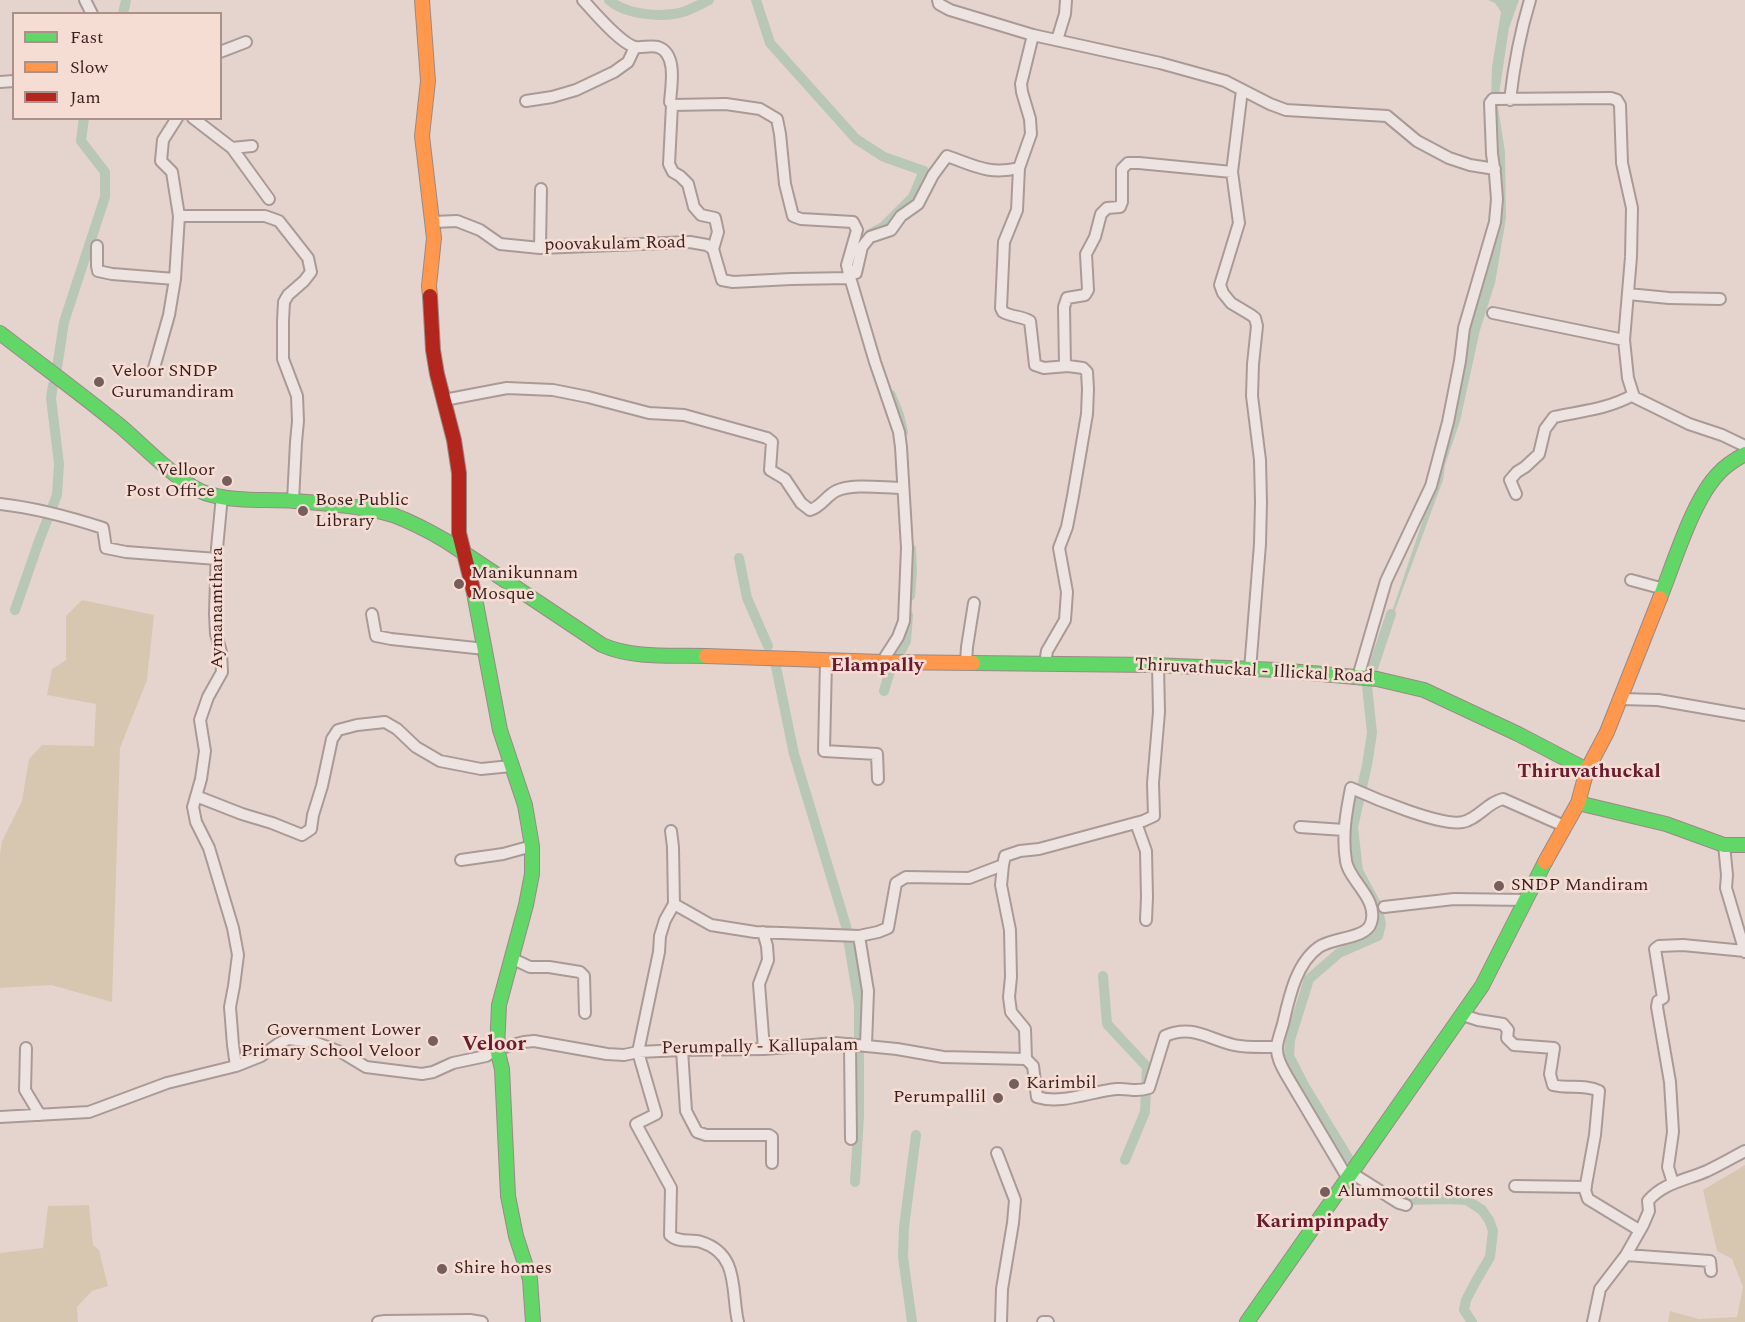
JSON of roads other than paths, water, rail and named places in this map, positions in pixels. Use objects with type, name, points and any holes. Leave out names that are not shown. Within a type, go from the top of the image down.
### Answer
[{"type":"main road","points":[[422,0],[428,81],[422,136],[434,222],[429,286],[433,350],[454,440],[459,473],[459,533],[479,614],[500,730],[525,805],[532,846],[532,874],[513,959],[499,1005],[497,1048],[502,1069],[508,1196],[516,1236],[530,1279],[533,1322]]},
{"type":"main road","name":"Thiruvathuckal - Illickal Road","points":[[0,333],[119,424],[187,483],[208,494],[244,500],[293,501],[387,513],[447,541],[602,645],[616,651],[634,654],[826,661],[1158,665],[1278,670],[1377,679],[1399,682],[1424,690],[1528,739],[1587,771]]},
{"type":"main road","points":[[1248,1322],[1352,1169],[1482,986],[1578,803],[1587,771],[1607,732],[1692,517],[1708,485],[1722,469],[1745,454]]},
{"type":"main road","points":[[1578,803],[1666,824],[1724,845],[1745,845]]},
{"type":"street","points":[[584,0],[619,38],[635,47],[660,48],[669,56],[672,65],[669,164],[673,172],[688,184],[694,207],[701,215],[715,218],[718,232],[713,249],[722,280],[733,282],[851,275]]},
{"type":"street","points":[[938,0],[939,4],[950,10],[1033,35],[1160,63],[1226,81],[1286,110],[1387,116],[1418,141],[1449,158],[1470,165],[1495,169]]},
{"type":"street","points":[[1057,40],[1065,14],[1066,0]]},
{"type":"street","points":[[1502,99],[1515,60],[1521,27],[1530,0]]},
{"type":"street","points":[[1033,35],[1022,84],[1031,134],[1019,168],[1017,210],[1004,242],[1001,308],[1003,312],[1011,316],[1030,321],[1035,365],[1083,368],[1087,372],[1088,389],[1087,414],[1067,527],[1059,548],[1067,592],[1065,620],[1047,651],[1045,663]]},
{"type":"street","points":[[222,51],[246,42]]},
{"type":"street","points":[[526,101],[576,90],[614,72],[628,62],[635,47]]},
{"type":"street","points":[[1242,90],[1232,172],[1239,223],[1220,287],[1231,303],[1255,318],[1257,326],[1252,396],[1260,460],[1261,502],[1250,670]]},
{"type":"street","points":[[1360,678],[1386,581],[1431,486],[1448,422],[1464,328],[1495,222],[1497,199],[1490,103],[1502,99],[1611,98],[1617,100],[1620,105],[1622,163],[1632,208],[1624,340],[1628,378],[1633,395],[1689,424],[1722,435],[1745,446]]},
{"type":"street","points":[[672,105],[726,104],[760,109],[777,119],[785,183],[793,216],[801,219],[853,222],[855,224],[856,230],[847,265],[875,362],[899,432],[901,447],[907,548],[904,621],[891,662]]},
{"type":"street","points":[[154,368],[170,315],[174,279],[178,216],[172,172],[161,161],[163,140],[176,120]]},
{"type":"street","points":[[197,120],[232,148],[269,199]]},
{"type":"street","points":[[232,148],[252,146]]},
{"type":"street","points":[[851,275],[862,247],[870,237],[891,230],[901,216],[918,204],[933,175],[947,156],[986,170],[1002,172],[1019,168]]},
{"type":"street","points":[[1065,366],[1064,307],[1067,298],[1084,295],[1088,290],[1086,254],[1095,237],[1101,214],[1107,208],[1120,207],[1122,169],[1128,163],[1139,162],[1232,172]]},
{"type":"street","points":[[540,248],[541,189]]},
{"type":"street","points":[[178,216],[265,216],[279,220],[308,258],[311,272],[284,302],[284,359],[297,396],[298,421],[293,501]]},
{"type":"street","name":"poovakulam Road","points":[[434,222],[456,222],[480,230],[500,244],[540,248],[690,243],[707,245],[713,249]]},
{"type":"street","points":[[97,246],[98,271],[174,279]]},
{"type":"street","points":[[1628,294],[1720,299]]},
{"type":"street","points":[[1493,313],[1624,340]]},
{"type":"street","points":[[444,400],[507,388],[553,390],[649,413],[684,415],[767,438],[772,442],[770,470],[785,479],[801,503],[810,510],[816,508],[836,491],[848,487],[902,488]]},
{"type":"street","points":[[1516,494],[1510,480],[1539,454],[1545,429],[1554,417],[1594,410],[1619,403],[1633,395]]},
{"type":"street","name":"Aymanamthara","points":[[222,495],[216,559],[216,634],[221,652],[222,672],[208,697],[200,720],[205,751],[201,779],[193,807],[195,822],[209,848],[233,928],[237,955],[230,1007],[236,1066]]},
{"type":"street","points":[[0,504],[26,507],[103,528],[106,548],[126,552],[216,559]]},
{"type":"street","points":[[1631,580],[1664,589]]},
{"type":"street","points":[[966,663],[974,603]]},
{"type":"street","points":[[372,614],[376,636],[485,649]]},
{"type":"street","points":[[826,661],[824,751],[877,754],[878,779]]},
{"type":"street","points":[[1158,665],[1159,712],[1154,816],[1039,849],[1020,851],[1005,856],[1002,865],[1001,885],[1010,930],[1009,997],[1011,1012],[1025,1029],[1026,1059],[1033,1066],[1037,1097],[1045,1099],[1120,1089],[1140,1091],[1149,1088],[1165,1036],[1175,1032],[1185,1030],[1236,1046],[1277,1047]]},
{"type":"street","points":[[1620,699],[1658,700],[1745,715]]},
{"type":"street","points":[[196,796],[302,835],[310,829],[332,739],[338,730],[385,722],[397,729],[416,747],[440,761],[482,769],[511,766]]},
{"type":"street","points":[[1406,1205],[1352,1169],[1287,1076],[1279,1060],[1277,1047],[1292,991],[1307,959],[1320,947],[1338,939],[1364,933],[1371,923],[1368,900],[1346,864],[1344,830],[1351,788],[1429,818],[1461,823],[1471,820],[1495,802],[1503,799],[1564,826]]},
{"type":"street","points":[[1136,823],[1146,851],[1146,920]]},
{"type":"street","points":[[1300,827],[1344,830]]},
{"type":"street","points":[[671,831],[674,904],[665,920],[660,936],[659,952],[638,1052],[656,1114],[636,1124],[671,1188],[670,1235],[677,1240],[701,1242],[712,1247],[726,1260],[734,1279],[738,1322]]},
{"type":"street","points":[[1673,1183],[1668,1167],[1672,1132],[1670,1082],[1657,1008],[1658,1001],[1663,998],[1655,949],[1659,946],[1683,945],[1745,951],[1725,888],[1727,875],[1724,845]]},
{"type":"street","points":[[461,860],[503,854],[532,846]]},
{"type":"street","points":[[674,904],[711,925],[763,932],[851,935],[878,932],[888,928],[896,883],[906,877],[969,878],[1002,865]]},
{"type":"street","points":[[1384,907],[1454,898],[1526,900]]},
{"type":"street","points":[[763,932],[768,960],[759,984],[764,1049]]},
{"type":"street","points":[[851,935],[868,991],[866,1045]]},
{"type":"street","points":[[513,959],[530,967],[549,967],[580,972],[584,976],[585,1013]]},
{"type":"street","points":[[1463,1015],[1503,1024],[1508,1030],[1507,1038],[1514,1045],[1554,1048],[1550,1074],[1553,1085],[1591,1088],[1599,1091],[1595,1135],[1586,1187],[1588,1199],[1639,1230]]},
{"type":"street","name":"Perumpally - Kallupalam","points":[[0,1117],[89,1112],[167,1083],[236,1066],[261,1056],[288,1039],[314,1042],[344,1053],[366,1067],[422,1074],[453,1063],[486,1056],[497,1048],[534,1041],[624,1055],[682,1050],[764,1049],[824,1043],[866,1045],[943,1057],[1026,1059]]},
{"type":"street","points":[[850,1044],[851,1139]]},
{"type":"street","points":[[26,1048],[25,1090],[40,1115]]},
{"type":"street","points":[[682,1050],[686,1111],[698,1132],[706,1135],[769,1135],[772,1137],[772,1163]]},
{"type":"street","points":[[1593,1322],[1600,1289],[1626,1255],[1649,1211],[1648,1201],[1655,1193],[1745,1151]]},
{"type":"street","points":[[997,1153],[1015,1200],[1014,1223],[1002,1289],[1001,1322]]},
{"type":"street","points":[[1515,1186],[1586,1187]]},
{"type":"street","points":[[1626,1255],[1710,1261],[1711,1271]]},
{"type":"street","points":[[378,1322],[470,1320],[482,1322]]},
{"type":"street","points":[[1043,1322],[1048,1322]]},
{"type":"waterway","points":[[123,12],[126,0]]},
{"type":"waterway","points":[[609,0],[634,12],[655,15],[683,12],[709,0]]},
{"type":"waterway","points":[[756,0],[770,43],[856,139],[884,157],[924,171],[913,197],[883,227],[870,234]]},
{"type":"waterway","points":[[57,368],[64,322],[105,197],[105,172],[81,141],[84,120]]},
{"type":"waterway","points":[[15,610],[57,495],[59,464],[51,398],[53,385]]},
{"type":"waterway","points":[[891,395],[903,432]]},
{"type":"waterway","points":[[910,596],[911,549]]},
{"type":"waterway","points":[[739,558],[747,598],[768,646]]},
{"type":"waterway","points":[[1349,1159],[1289,1056],[1290,1040],[1309,979],[1339,953],[1378,936],[1381,924],[1377,906],[1358,871],[1353,827],[1372,733],[1367,686],[1391,614]]},
{"type":"waterway","points":[[884,691],[889,674],[906,641],[908,615]]},
{"type":"waterway","points":[[775,662],[794,754],[846,926],[859,1005],[859,1116],[855,1182]]},
{"type":"waterway","points":[[1103,976],[1107,1024],[1147,1067],[1145,1112],[1125,1160]]},
{"type":"waterway","points":[[912,1322],[903,1257],[904,1227],[916,1135]]},
{"type":"waterway","points":[[1396,1195],[1405,1200],[1467,1200],[1482,1210],[1489,1220],[1493,1231],[1490,1257],[1466,1300],[1464,1310],[1472,1322]]},
{"type":"place","name":"Veloor SNDP Gurumandiram","points":[[99,382]]},
{"type":"place","name":"Velloor Post Office","points":[[227,481]]},
{"type":"place","name":"Bose Public Library","points":[[303,511]]},
{"type":"place","name":"Manikunnam Mosque","points":[[459,584]]},
{"type":"place","name":"SNDP Mandiram","points":[[1499,886]]},
{"type":"place","name":"Government Lower Primary School Veloor","points":[[433,1041]]},
{"type":"place","name":"Karimbil","points":[[1014,1084]]},
{"type":"place","name":"Perumpallil","points":[[998,1098]]},
{"type":"place","name":"Alummoottil Stores","points":[[1325,1192]]},
{"type":"place","name":"Shire homes","points":[[442,1269]]},
{"type":"district","name":"Elampally","points":[[877,667]]},
{"type":"district","name":"Thiruvathuckal","points":[[1589,773]]},
{"type":"district","name":"Veloor","points":[[494,1046]]},
{"type":"district","name":"Karimpinpady","points":[[1322,1223]]}]
